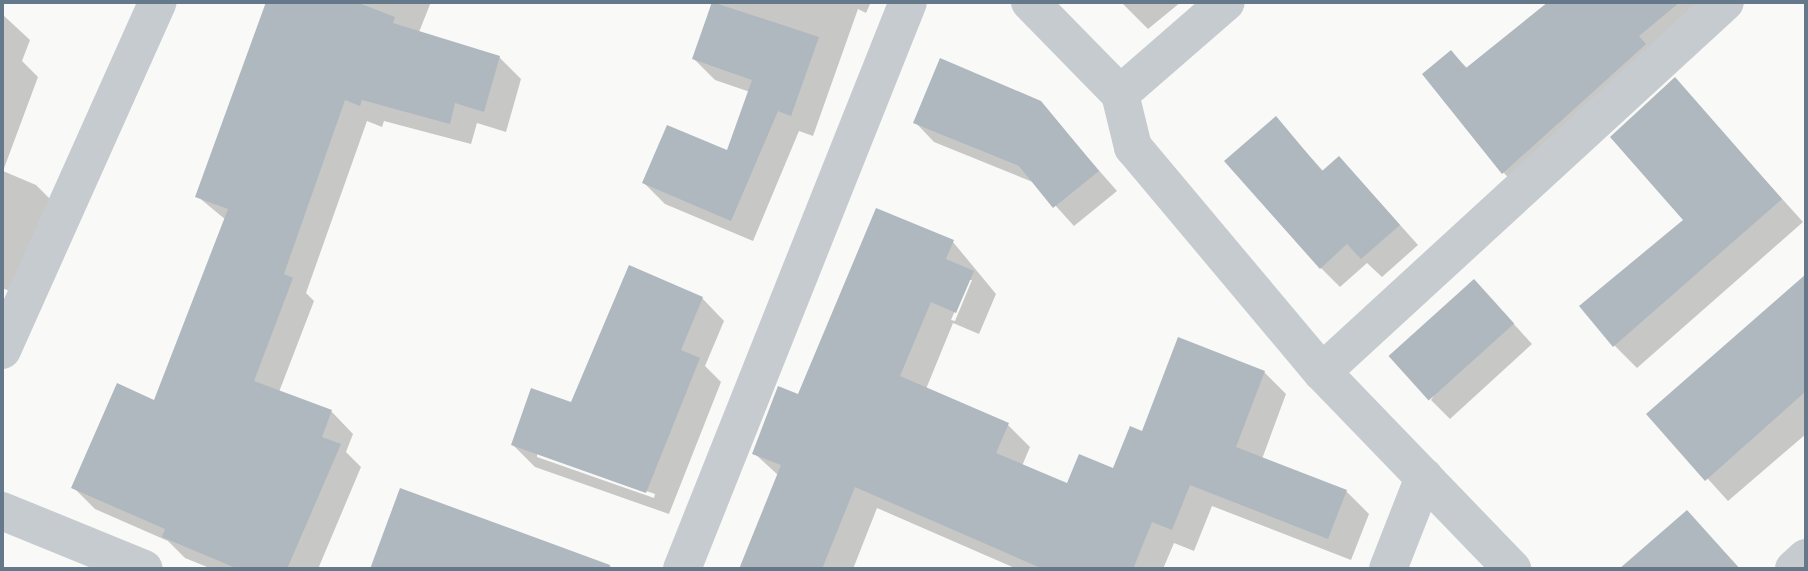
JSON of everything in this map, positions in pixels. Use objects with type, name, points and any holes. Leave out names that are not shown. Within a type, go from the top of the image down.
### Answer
[{"type":"street","points":[[2,350],[158,2]]},
{"type":"street","points":[[681,569],[908,2]]},
{"type":"street","points":[[1030,2],[1120,94],[1133,148],[1322,372],[1512,569]]},
{"type":"street","points":[[1120,94],[1226,2]]},
{"type":"street","points":[[1322,372],[1725,2]]},
{"type":"street","points":[[1388,569],[1424,477]]},
{"type":"street","points":[[2,511],[144,569]]},
{"type":"street","points":[[1794,569],[1806,558]]},
{"type":"building","points":[[266,2],[356,2],[395,17],[393,23],[500,56],[484,112],[455,103],[450,124],[362,100],[360,106],[345,100],[284,274],[293,278],[254,381],[332,410],[322,437],[341,444],[287,569],[238,569],[162,537],[165,529],[71,488],[117,383],[154,400],[228,209],[195,197]]},
{"type":"building","points":[[712,2],[819,37],[791,116],[778,111],[731,221],[642,183],[667,125],[727,150],[752,80],[692,59]]},
{"type":"building","points":[[1548,2],[1680,2],[1639,36],[1646,44],[1502,174],[1422,74],[1451,50],[1466,68]]},
{"type":"building","points":[[940,58],[1041,101],[1099,171],[1053,208],[1019,166],[913,123]]},
{"type":"building","points":[[1675,77],[1782,199],[1613,347],[1579,306],[1683,220],[1610,137]]},
{"type":"building","points":[[1276,116],[1322,171],[1339,156],[1400,225],[1361,259],[1347,244],[1320,269],[1224,161]]},
{"type":"building","points":[[876,208],[954,240],[946,259],[974,271],[956,313],[931,302],[900,376],[1009,423],[996,453],[1067,483],[1079,454],[1113,468],[1130,426],[1142,431],[1178,337],[1265,371],[1236,447],[1347,490],[1328,539],[1190,485],[1172,530],[1152,522],[1133,569],[1043,569],[855,487],[822,569],[739,569],[781,465],[752,454],[778,386],[798,394]]},
{"type":"building","points":[[629,265],[703,297],[681,350],[700,358],[646,493],[511,445],[531,388],[571,402]]},
{"type":"building","points":[[1806,274],[1806,391],[1705,481],[1646,414]]},
{"type":"building","points":[[1474,279],[1514,324],[1429,401],[1389,356]]},
{"type":"building","points":[[400,488],[610,565],[609,569],[370,569]]},
{"type":"building","points":[[1687,510],[1740,569],[1619,569]]}]
